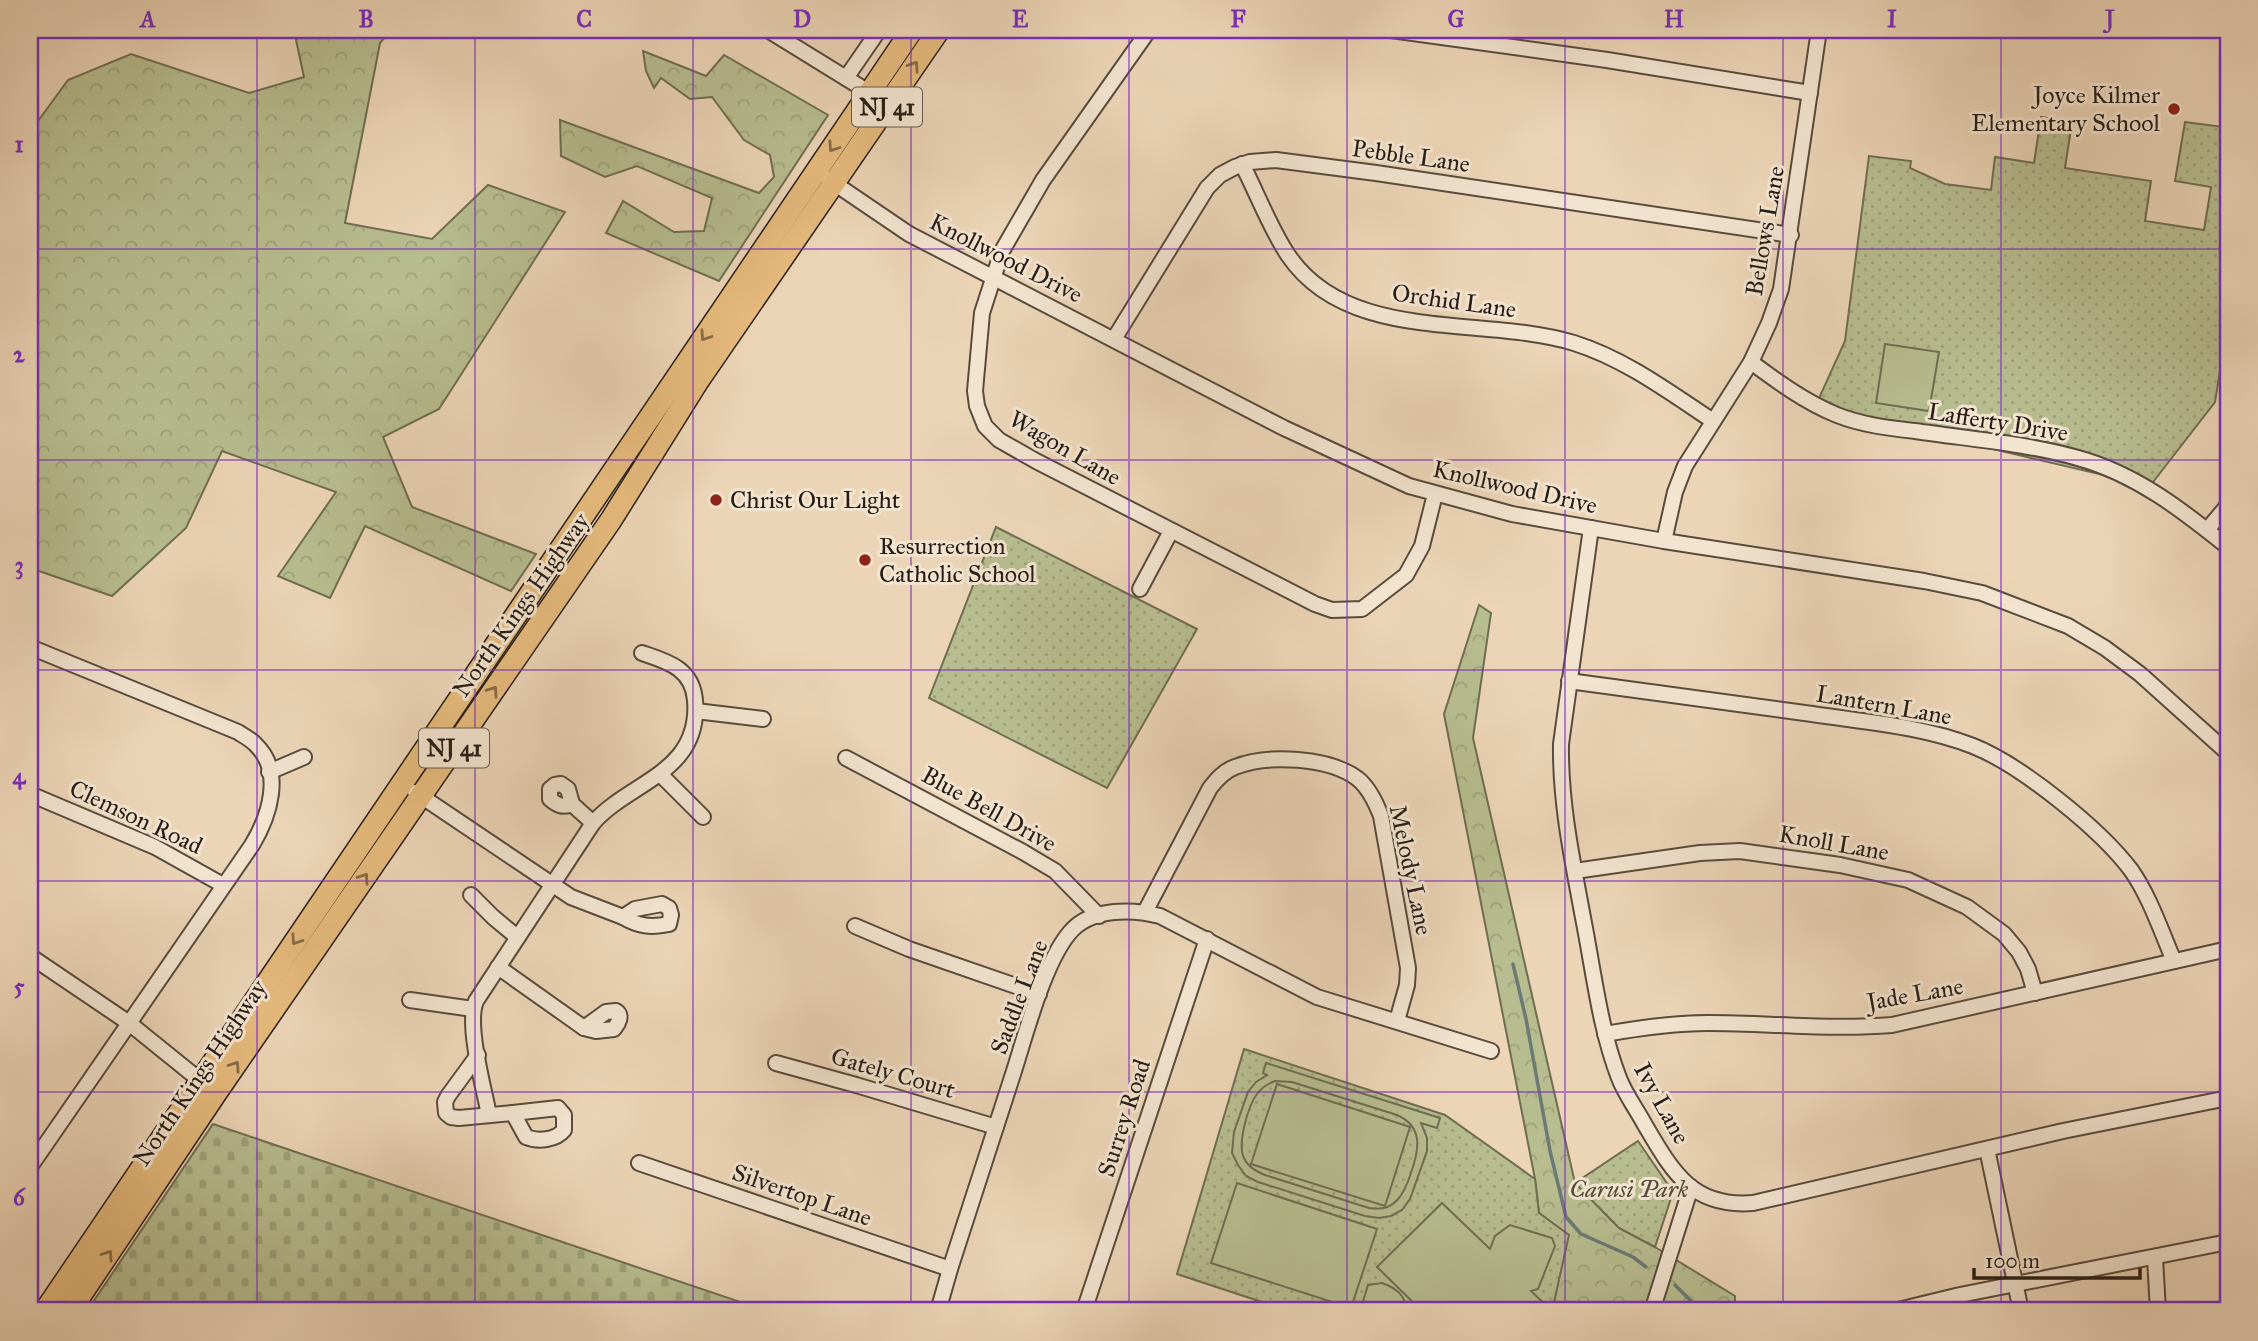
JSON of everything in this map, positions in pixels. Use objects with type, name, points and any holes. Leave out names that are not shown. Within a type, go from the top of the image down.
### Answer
[{"type":"main road","name":"North Kings Highway","points":[[70,1311],[208,1087],[403,782],[912,30]]},
{"type":"main road","name":"North Kings Highway","points":[[45,1311],[421,796],[611,520],[649,455],[698,381],[939,30]]},
{"type":"street","points":[[768,30],[889,103]]},
{"type":"street","points":[[846,78],[879,30]]},
{"type":"street","name":"Wagon Lane","points":[[1149,30],[1043,180],[1002,251],[982,313],[975,391],[976,406],[985,426],[999,440],[1036,461],[1315,604],[1332,610],[1362,609],[1406,575],[1422,546],[1435,494]]},
{"type":"street","points":[[1391,30],[1606,60],[1810,93]]},
{"type":"street","name":"Bellows Lane","points":[[1664,541],[1675,492],[1685,466],[1751,362],[1782,289],[1819,30]]},
{"type":"street","name":"Pebble Lane","points":[[1114,339],[1207,188],[1220,175],[1242,164],[1276,160],[1791,235]]},
{"type":"street","name":"Orchid Lane","points":[[1242,164],[1288,255],[1321,290],[1351,305],[1391,318],[1503,330],[1573,343],[1630,368],[1713,421]]},
{"type":"street","name":"Knollwood Drive","points":[[816,171],[909,234],[1284,428],[1409,486],[1512,514],[1664,541],[1924,581],[1982,593],[2068,626],[2105,649],[2140,674],[2228,753]]},
{"type":"street","name":"Lafferty Drive","points":[[1751,362],[1790,391],[1839,416],[1870,425],[2025,447],[2080,458],[2146,486],[2177,505],[2228,547]]},
{"type":"street","points":[[2207,530],[2228,505]]},
{"type":"street","name":"Ivy Lane","points":[[1591,528],[1561,744],[1566,825],[1605,1034],[1619,1080],[1663,1155],[1691,1187],[1718,1202],[1753,1203],[2063,1130],[2228,1098]]},
{"type":"street","points":[[1140,589],[1171,531]]},
{"type":"street","points":[[30,647],[238,732],[257,745],[264,757],[269,772],[271,797],[265,824],[252,845],[30,1167]]},
{"type":"street","points":[[489,1115],[473,1009],[551,884],[583,814],[606,809],[660,774],[671,765],[694,727],[694,694],[687,675],[676,665],[642,653]]},
{"type":"street","name":"Lantern Lane","points":[[1569,681],[1871,723],[1941,735],[1975,747],[2006,763],[2069,809],[2109,847],[2143,889],[2174,961]]},
{"type":"street","points":[[696,711],[763,719]]},
{"type":"street","points":[[269,772],[304,757]]},
{"type":"street","name":"Blue Bell Drive","points":[[846,758],[1055,871],[1099,916]]},
{"type":"street","name":"Melody Lane","points":[[1145,912],[1210,788],[1224,772],[1246,764],[1279,760],[1307,761],[1338,769],[1356,778],[1363,785],[1376,803],[1381,816],[1408,968],[1408,985],[1397,1021]]},
{"type":"street","points":[[660,774],[703,817]]},
{"type":"street","points":[[403,782],[571,897],[623,917]]},
{"type":"street","name":"Clemson Road","points":[[30,794],[155,847],[223,885]]},
{"type":"street","name":"Knoll Lane","points":[[1575,871],[1700,853],[1740,851],[1840,865],[1908,880],[1967,907],[2004,934],[2020,952],[2035,993]]},
{"type":"street","points":[[471,895],[517,937]]},
{"type":"street","name":"Saddle Lane","points":[[938,1311],[1039,994],[1059,948],[1074,928],[1099,916],[1114,912],[1145,912],[1160,916],[1317,997],[1491,1051]]},
{"type":"street","points":[[855,926],[909,949],[1039,994]]},
{"type":"street","name":"Surrey Road","points":[[1084,1311],[1207,939]]},
{"type":"street","name":"Jade Lane","points":[[1605,1034],[1657,1026],[1706,1023],[1857,1028],[1892,1025],[2228,949]]},
{"type":"street","points":[[30,956],[129,1023],[208,1087]]},
{"type":"street","points":[[498,967],[584,1028]]},
{"type":"street","points":[[410,1000],[473,1009]]},
{"type":"street","points":[[478,1055],[448,1096],[444,1108],[451,1117],[513,1113]]},
{"type":"street","name":"Gately Court","points":[[776,1063],[996,1127]]},
{"type":"street","points":[[1987,1149],[2021,1311]]},
{"type":"street","name":"Silvertop Lane","points":[[639,1163],[950,1269]]},
{"type":"street","points":[[1652,1311],[1691,1187]]},
{"type":"street","points":[[1894,1311],[1960,1295],[2228,1242]]},
{"type":"street","points":[[2155,1258],[2158,1311]]},
{"type":"green space","points":[[306,30],[391,30],[380,43],[345,223],[432,239],[488,185],[565,212],[439,409],[383,437],[412,507],[536,554],[511,591],[365,526],[330,598],[278,576],[336,492],[222,451],[186,528],[112,596],[30,568],[30,132],[68,80],[131,54],[249,93],[304,77],[296,40]]},
{"type":"green space","points":[[643,51],[706,76],[724,55],[828,115],[719,281],[606,233],[623,201],[674,232],[704,231],[712,198],[637,166],[605,177],[561,156],[560,120],[759,193],[774,177],[770,155],[744,140],[712,97],[690,99],[661,78],[654,88],[646,71]]},
{"type":"green space","points":[[2228,95],[2228,322],[2215,402],[2150,486],[1815,407],[1845,341],[1869,156],[1911,161],[1910,168],[1945,184],[1991,190],[1995,157],[2034,163],[2041,117],[2072,122],[2065,168],[2151,181],[2145,221],[2204,230],[2211,187],[2175,181],[2185,122],[2223,127]]},
{"type":"green space","points":[[1885,344],[1939,352],[1929,411],[1876,403]]},
{"type":"green space","points":[[996,527],[1197,629],[1107,788],[929,698]]},
{"type":"green space","points":[[1479,605],[1491,613],[1473,738],[1575,1183],[1619,1228],[1735,1296],[1735,1311],[1552,1311],[1568,1235],[1539,1213],[1535,1179],[1444,714]]},
{"type":"green space","points":[[1244,1049],[1445,1115],[1535,1179],[1539,1213],[1569,1235],[1552,1311],[1289,1311],[1177,1274]]},
{"type":"green space","points":[[1266,1063],[1440,1118],[1437,1128],[1421,1123],[1427,1138],[1427,1151],[1410,1199],[1402,1210],[1379,1218],[1365,1216],[1246,1176],[1232,1153],[1234,1132],[1248,1092],[1256,1082],[1267,1075],[1263,1073]],"holes":[[[1292,1082],[1397,1115],[1412,1126],[1417,1140],[1416,1156],[1408,1181],[1392,1205],[1386,1208],[1369,1208],[1265,1175],[1248,1164],[1242,1152],[1242,1144],[1247,1116],[1254,1100],[1261,1089],[1270,1083]]]},
{"type":"green space","points":[[1277,1084],[1410,1127],[1385,1206],[1251,1164]]},
{"type":"green space","points":[[213,1124],[767,1311],[87,1311]]},
{"type":"green space","name":"Carusi Park","points":[[1638,1141],[1673,1192],[1655,1247],[1619,1228],[1575,1183]]},
{"type":"green space","points":[[1237,1183],[1377,1229],[1351,1308],[1211,1263]]},
{"type":"green space","points":[[1442,1203],[1490,1249],[1495,1236],[1510,1225],[1552,1238],[1555,1246],[1538,1289],[1531,1291],[1550,1309],[1548,1311],[1422,1311],[1377,1267]]},
{"type":"green space","points":[[1382,1283],[1399,1293],[1406,1311],[1360,1311],[1368,1285]]},
{"type":"waterway","points":[[1513,964],[1550,1151],[1566,1217],[1581,1234],[1633,1257],[1646,1267]]},
{"type":"waterway","points":[[1675,1285],[1691,1301],[1695,1311]]},
{"type":"place","name":"Joyce Kilmer Elementary School","points":[[2174,109]]},
{"type":"place","name":"Christ Our Light","points":[[716,500]]},
{"type":"place","name":"Resurrection Catholic School","points":[[865,560]]}]
